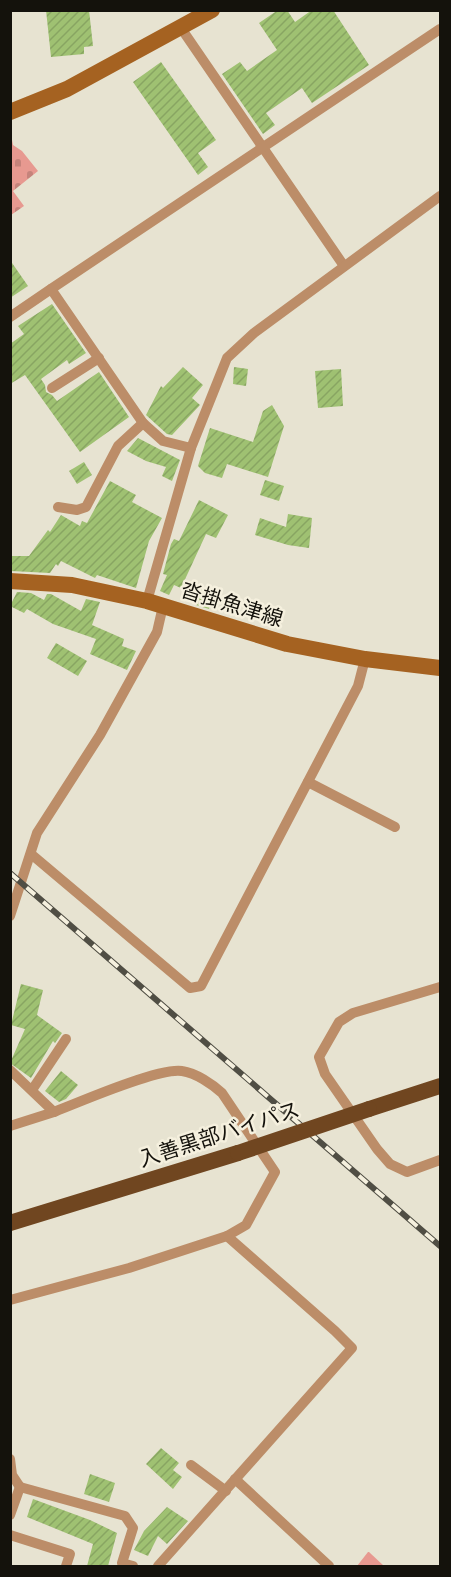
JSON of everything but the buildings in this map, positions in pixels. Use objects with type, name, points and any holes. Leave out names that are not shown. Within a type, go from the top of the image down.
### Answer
[{"type":"highway","name":"入善黒部バイパス","points":[[10,1223],[238,1153],[441,1086]]},
{"type":"main road","points":[[12,108],[67,89],[212,10]]},
{"type":"main road","name":"沓掛魚津線","points":[[10,581],[72,585],[155,603],[287,644],[364,658],[441,668]]},
{"type":"street","points":[[181,28],[344,266]]},
{"type":"street","points":[[10,316],[441,29]]},
{"type":"street","points":[[10,916],[37,833],[100,735],[157,632],[155,603],[191,448],[227,358],[254,333],[441,196]]},
{"type":"street","points":[[51,289],[143,423],[164,441],[191,448]]},
{"type":"street","points":[[52,388],[99,358]]},
{"type":"street","points":[[58,507],[77,510],[86,507],[118,446],[143,423]]},
{"type":"street","points":[[31,854],[190,988],[201,986],[358,686],[364,658]]},
{"type":"street","points":[[308,782],[395,827]]},
{"type":"street","points":[[441,987],[353,1013],[339,1022],[320,1057],[325,1074],[390,1164],[407,1172],[441,1160]]},
{"type":"street","points":[[32,1090],[66,1039]]},
{"type":"street","points":[[10,1070],[54,1112]]},
{"type":"street","points":[[10,1126],[163,1072],[182,1071],[213,1085],[222,1093],[275,1172],[246,1225],[227,1236],[129,1268],[10,1300]]},
{"type":"street","points":[[158,1566],[352,1348],[227,1236]]},
{"type":"street","points":[[10,1459],[12,1475],[20,1486],[125,1516],[133,1528],[123,1563],[133,1566]]},
{"type":"street","points":[[191,1465],[226,1491]]},
{"type":"street","points":[[235,1479],[329,1566]]},
{"type":"street","points":[[10,1515],[20,1486]]},
{"type":"street","points":[[10,1536],[70,1554],[66,1566]]},
{"type":"green space","points":[[10,129],[13,145],[22,151],[38,171],[13,191],[24,206],[11,215]]},
{"type":"green space","points":[[369,1552],[384,1566],[357,1566]]},
{"type":"railway","points":[[10,873],[440,1246]]}]
